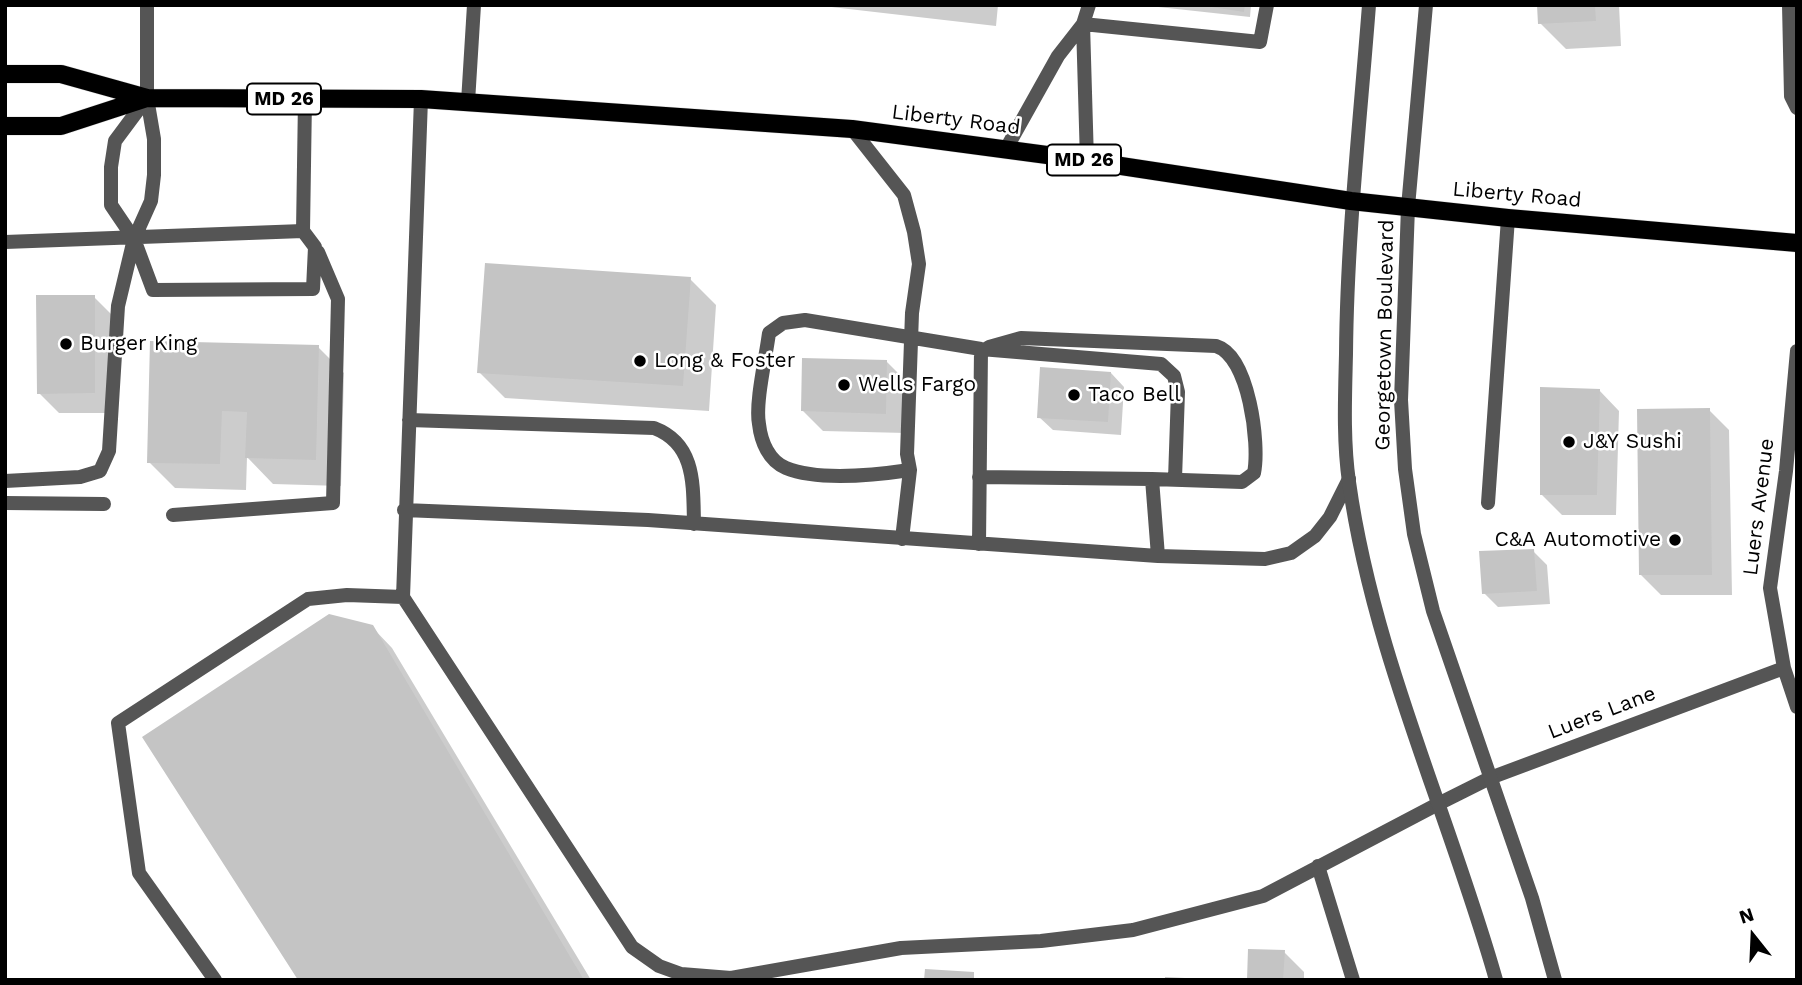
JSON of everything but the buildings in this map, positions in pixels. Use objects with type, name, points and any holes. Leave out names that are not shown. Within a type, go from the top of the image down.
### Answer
[{"type":"main road","name":"Liberty Road","points":[[5,74],[61,74],[147,98],[421,99],[852,130],[1087,160],[1351,201],[1508,218],[1797,243]]},
{"type":"main road","name":"Liberty Road","points":[[5,127],[61,126],[147,98]]},
{"type":"street","points":[[5,481],[80,477],[100,471],[109,451],[118,306],[134,239],[151,201],[154,175],[154,139],[147,98],[147,5]]},
{"type":"street","points":[[467,102],[474,5]]},
{"type":"street","points":[[1087,160],[1083,24],[1088,5]]},
{"type":"street","points":[[1083,24],[1260,42],[1267,5]]},
{"type":"street","name":"Georgetown Boulevard","points":[[1369,5],[1351,201],[1345,412],[1349,479],[1360,547],[1379,625],[1477,915],[1496,980]]},
{"type":"street","name":"Georgetown Boulevard","points":[[1426,5],[1408,207],[1401,400],[1411,508],[1433,611],[1532,898],[1555,980]]},
{"type":"street","points":[[1789,5],[1791,96],[1797,108]]},
{"type":"street","points":[[1006,149],[1058,56],[1083,24]]},
{"type":"street","points":[[147,98],[115,141],[111,167],[111,205],[134,239],[153,290],[313,289],[315,247]]},
{"type":"street","points":[[173,515],[333,503],[338,299],[315,247],[303,232],[305,99]]},
{"type":"street","points":[[215,980],[139,873],[118,723],[308,599],[347,595],[403,597],[404,510],[421,99]]},
{"type":"street","points":[[852,130],[904,195],[919,264],[912,313],[907,454],[910,470],[902,540]]},
{"type":"street","points":[[1488,503],[1508,218]]},
{"type":"street","points":[[5,242],[303,232]]},
{"type":"street","points":[[910,470],[853,475],[785,468],[766,452],[758,422],[769,333],[783,323],[804,320],[981,349],[1160,363],[1174,376],[1178,392],[1175,479]]},
{"type":"street","points":[[979,477],[1242,482],[1254,473],[1248,394],[1241,372],[1231,354],[1216,345],[1021,338],[981,349]]},
{"type":"street","points":[[979,544],[981,349]]},
{"type":"street","name":"Luers Avenue","points":[[1797,351],[1794,416],[1770,588],[1784,668],[1797,707]]},
{"type":"street","points":[[409,420],[654,428],[671,435],[684,453],[692,477],[694,524]]},
{"type":"street","points":[[1152,479],[1158,556]]},
{"type":"street","points":[[404,510],[694,524],[1158,556],[1265,559],[1291,552],[1315,536],[1330,517],[1349,479]]},
{"type":"street","points":[[5,503],[104,504]]},
{"type":"street","name":"Luers Lane","points":[[403,597],[632,947],[659,966],[681,974],[731,978],[901,948],[1041,941],[1133,930],[1263,896],[1490,778],[1784,668]]},
{"type":"street","points":[[1318,866],[1353,980]]},
{"type":"place","name":"Burger King","points":[[66,344]]},
{"type":"place","name":"Long & Foster","points":[[640,361]]},
{"type":"place","name":"Wells Fargo","points":[[844,385]]},
{"type":"place","name":"Taco Bell","points":[[1074,395]]},
{"type":"place","name":"J&Y Sushi","points":[[1569,442]]},
{"type":"place","name":"C&A Automotive","points":[[1675,540]]}]
